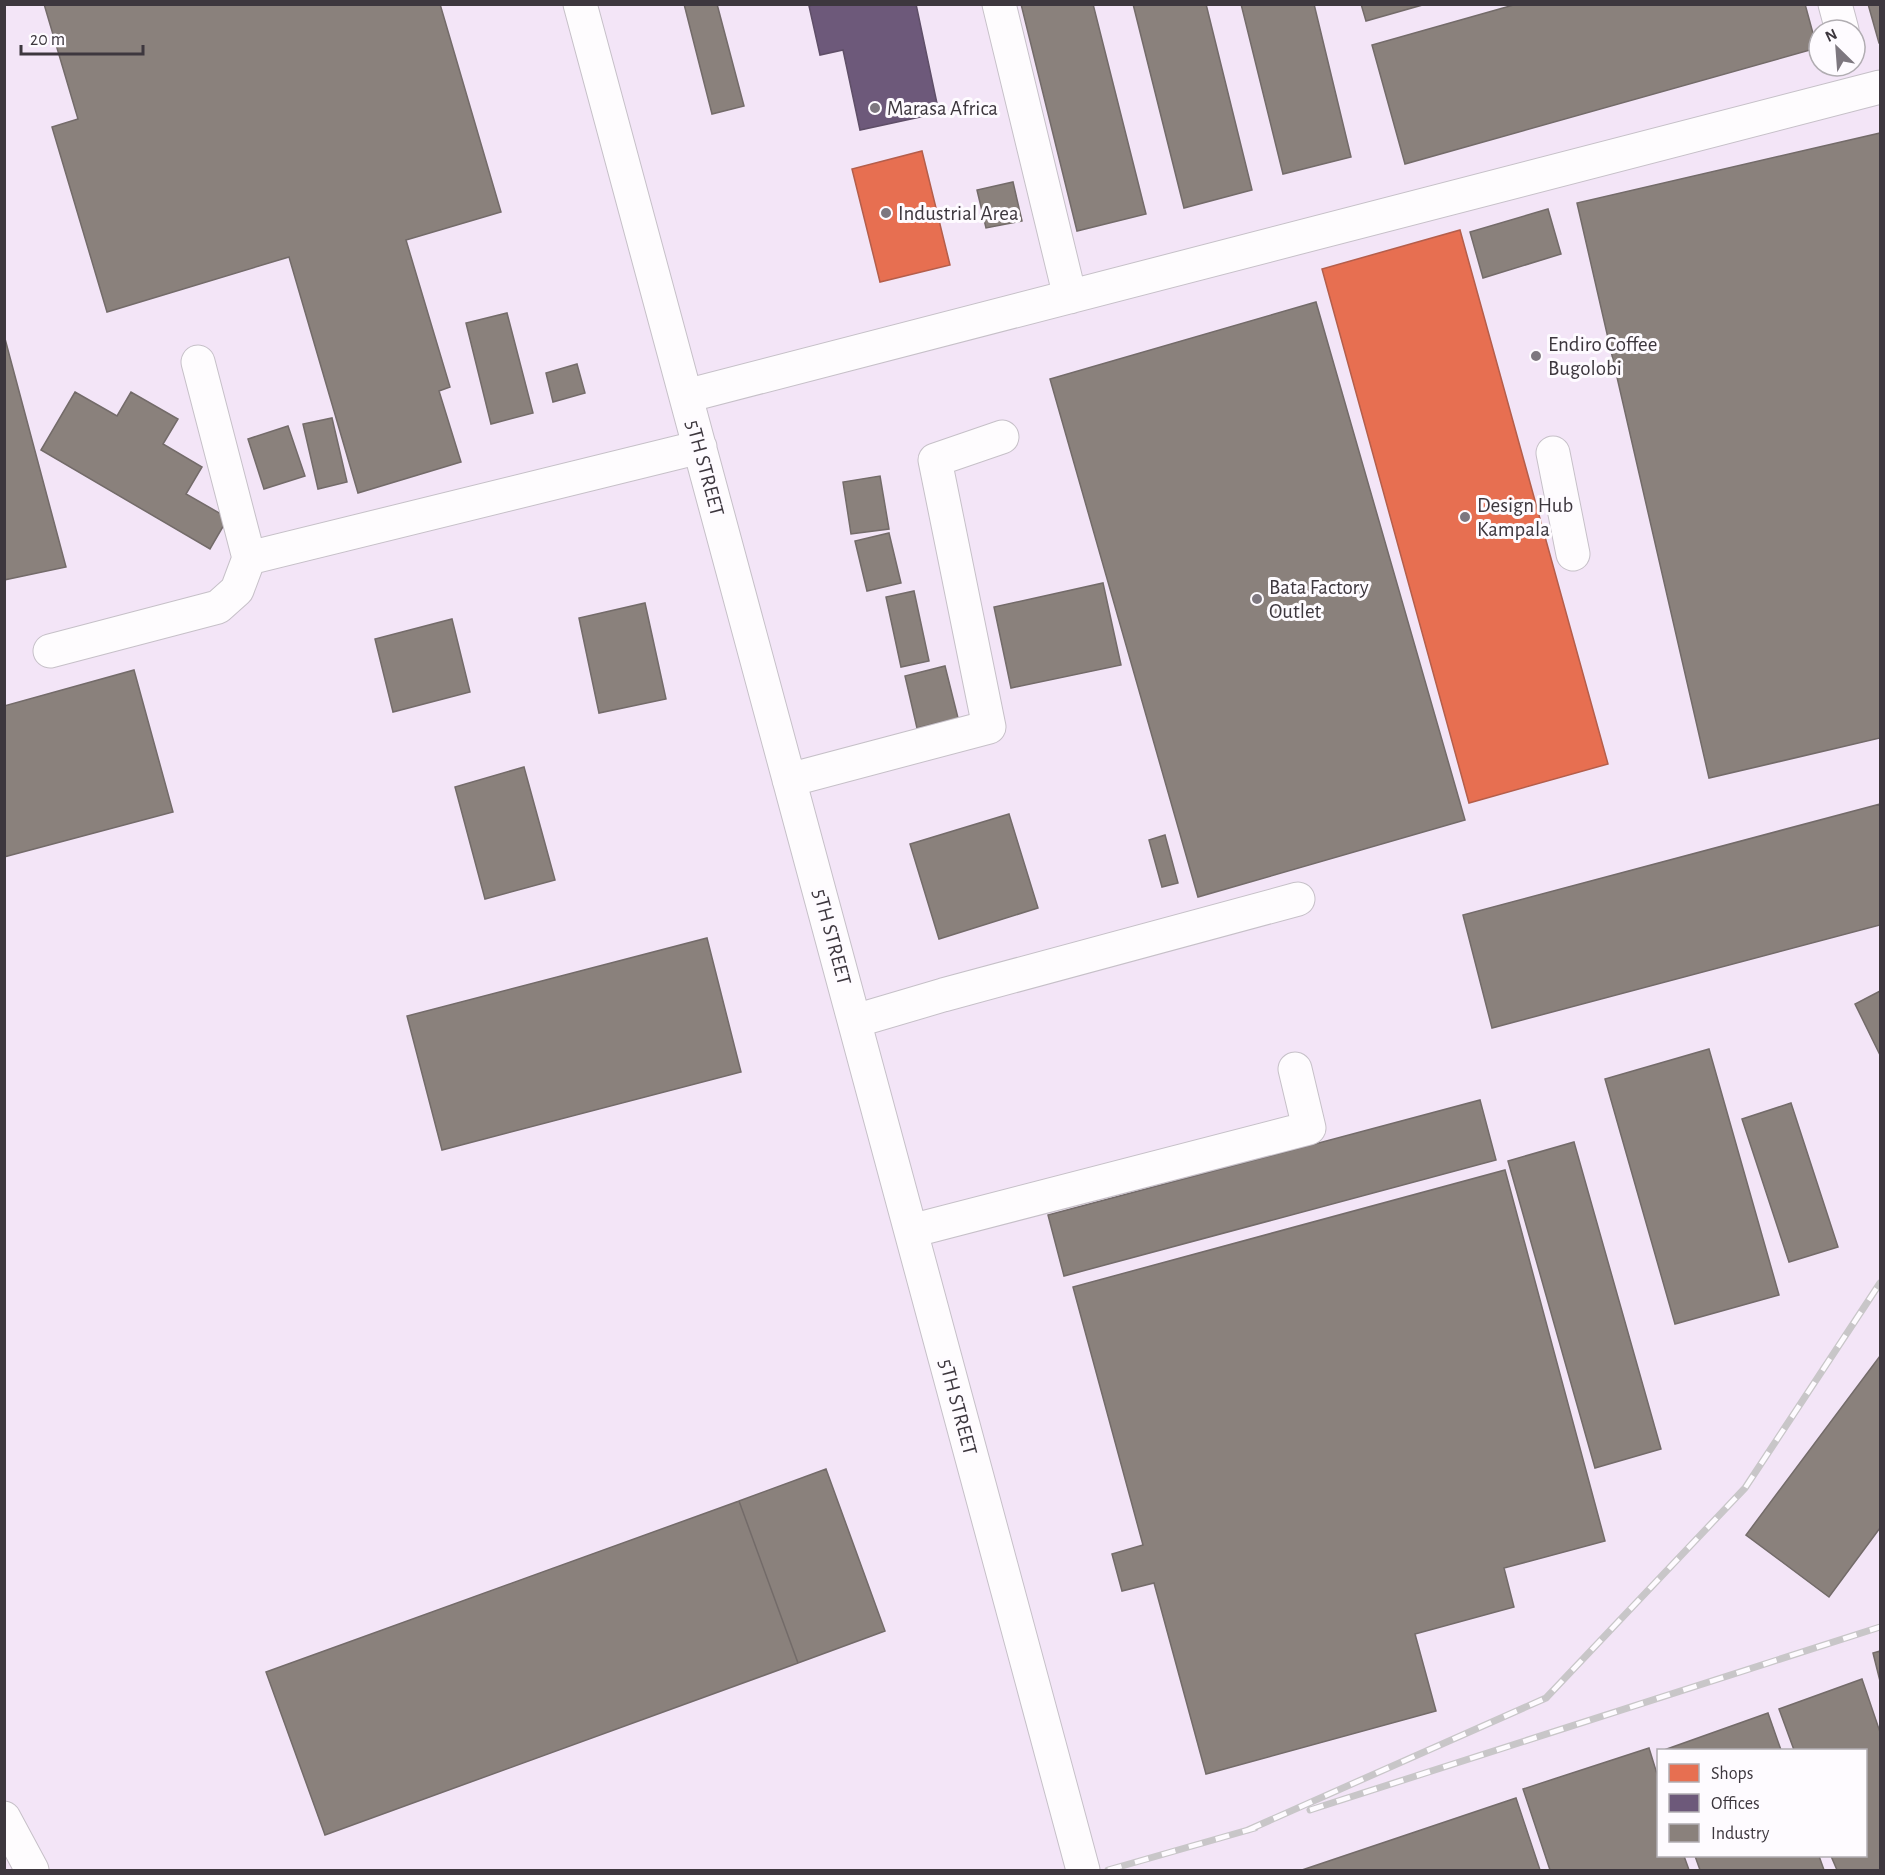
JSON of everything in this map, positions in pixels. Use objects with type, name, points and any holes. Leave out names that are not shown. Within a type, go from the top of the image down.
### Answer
[{"type":"street","name":"5TH STREET","points":[[580,4],[911,1231],[1078,1869]]},
{"type":"street","points":[[999,4],[1070,297]]},
{"type":"street","points":[[686,396],[1070,297],[1864,82]]},
{"type":"street","points":[[50,651],[218,607],[237,590],[249,558],[198,362]]},
{"type":"street","points":[[789,780],[989,727],[936,459],[1002,436]]},
{"type":"street","points":[[249,558],[700,447]]},
{"type":"street","points":[[1553,453],[1572,555]]},
{"type":"street","points":[[855,1022],[943,995],[1298,899]]},
{"type":"street","points":[[911,1231],[1309,1128],[1295,1069]]},
{"type":"street","points":[[4,1818],[32,1870]]},
{"type":"shaded area","points":[[5,5],[1880,5],[1880,1870],[5,1870]]},
{"type":"building: Shops","points":[[922,151],[950,265],[880,282],[852,169]]},
{"type":"building: Shops","name":"Design Hub Kampala","points":[[1460,230],[1608,764],[1469,803],[1322,269]]},
{"type":"building: Offices","points":[[815,4],[916,4],[939,113],[860,130],[843,50],[820,55],[809,6]]},
{"type":"building: Industry","points":[[44,4],[440,4],[501,212],[406,240],[450,387],[439,391],[461,462],[358,493],[289,257],[107,312],[52,127],[78,119]]},
{"type":"building: Industry","points":[[684,4],[717,4],[744,106],[712,114]]},
{"type":"building: Industry","points":[[1021,4],[1093,4],[1146,214],[1077,231]]},
{"type":"building: Industry","points":[[1133,4],[1206,4],[1252,190],[1184,208]]},
{"type":"building: Industry","points":[[1241,4],[1314,4],[1351,157],[1283,174]]},
{"type":"building: Industry","points":[[1361,4],[1426,4],[1366,21]]},
{"type":"building: Industry","points":[[1517,4],[1805,4],[1809,18],[1807,18],[1807,51],[1405,164],[1372,45]]},
{"type":"building: Industry","points":[[1868,4],[1880,4],[1880,43],[1879,43]]},
{"type":"building: Industry","points":[[1880,133],[1880,738],[1709,778],[1577,203]]},
{"type":"building: Industry","points":[[1013,182],[1022,221],[986,228],[977,190]]},
{"type":"building: Industry","points":[[1548,209],[1561,254],[1483,278],[1470,232]]},
{"type":"building: Industry","name":"Bata Factory Outlet","points":[[1316,302],[1465,820],[1198,897],[1050,379]]},
{"type":"building: Industry","points":[[507,313],[533,413],[491,424],[466,323]]},
{"type":"building: Industry","points":[[4,335],[66,567],[4,580]]},
{"type":"building: Industry","points":[[577,364],[585,393],[553,402],[546,373]]},
{"type":"building: Industry","points":[[75,392],[117,416],[131,392],[178,419],[163,444],[202,467],[186,494],[228,518],[210,549],[41,450]]},
{"type":"building: Industry","points":[[332,418],[347,482],[318,489],[303,424]]},
{"type":"building: Industry","points":[[288,426],[305,476],[264,489],[248,439]]},
{"type":"building: Industry","points":[[880,476],[889,529],[851,534],[843,482]]},
{"type":"building: Industry","points":[[889,533],[901,583],[867,591],[855,541]]},
{"type":"building: Industry","points":[[1103,583],[1121,665],[1011,688],[994,607]]},
{"type":"building: Industry","points":[[914,591],[929,661],[901,667],[886,597]]},
{"type":"building: Industry","points":[[645,603],[666,699],[599,713],[579,618]]},
{"type":"building: Industry","points":[[452,619],[470,692],[393,712],[375,639]]},
{"type":"building: Industry","points":[[945,666],[958,718],[917,728],[905,676]]},
{"type":"building: Industry","points":[[134,670],[173,812],[4,857],[4,706]]},
{"type":"building: Industry","points":[[524,767],[555,880],[485,899],[455,787]]},
{"type":"building: Industry","points":[[1880,804],[1880,925],[1492,1028],[1463,915]]},
{"type":"building: Industry","points":[[1009,814],[1038,908],[939,939],[910,844]]},
{"type":"building: Industry","points":[[1165,835],[1178,883],[1162,887],[1149,840]]},
{"type":"building: Industry","points":[[707,938],[741,1072],[442,1150],[407,1016]]},
{"type":"building: Industry","points":[[1880,991],[1880,1055],[1855,1004]]},
{"type":"building: Industry","points":[[1709,1049],[1779,1295],[1675,1324],[1605,1079]]},
{"type":"building: Industry","points":[[1480,1100],[1496,1160],[1064,1276],[1048,1215]]},
{"type":"building: Industry","points":[[1791,1103],[1838,1247],[1789,1262],[1742,1119]]},
{"type":"building: Industry","points":[[1574,1142],[1661,1449],[1595,1468],[1508,1161]]},
{"type":"building: Industry","points":[[1505,1170],[1605,1541],[1504,1568],[1514,1607],[1415,1634],[1436,1711],[1206,1774],[1154,1583],[1122,1591],[1112,1554],[1143,1545],[1073,1287]]},
{"type":"building: Industry","points":[[1880,1356],[1880,1528],[1829,1597],[1746,1535]]},
{"type":"building: Industry","points":[[826,1469],[885,1631],[798,1663],[739,1501]]},
{"type":"building: Industry","points":[[739,1501],[798,1663],[325,1835],[266,1672]]},
{"type":"building: Industry","points":[[1880,1651],[1880,1681],[1873,1653]]},
{"type":"building: Industry","points":[[1862,1679],[1880,1732],[1880,1870],[1837,1870],[1831,1857],[1867,1857],[1867,1749],[1794,1749],[1779,1709]]},
{"type":"building: Industry","points":[[1768,1713],[1781,1749],[1667,1749]]},
{"type":"building: Industry","points":[[1649,1748],[1657,1774],[1657,1857],[1684,1857],[1689,1870],[1550,1870],[1523,1789]]},
{"type":"building: Industry","points":[[1516,1798],[1540,1870],[1302,1870]]},
{"type":"building: Industry","points":[[1695,1857],[1819,1857],[1824,1870],[1700,1870]]},
{"type":"railway","points":[[1248,1830],[1546,1698],[1745,1488],[1880,1283]]},
{"type":"railway","points":[[1310,1810],[1880,1627]]},
{"type":"railway","points":[[1108,1870],[1255,1828]]},
{"type":"place","name":"Marasa Africa","points":[[875,108]]},
{"type":"place","name":"Industrial Area","points":[[886,213]]},
{"type":"place","name":"Endiro Coffee Bugolobi","points":[[1536,356]]},
{"type":"place","name":"Design Hub Kampala","points":[[1465,517]]},
{"type":"place","name":"Bata Factory Outlet","points":[[1257,599]]}]
